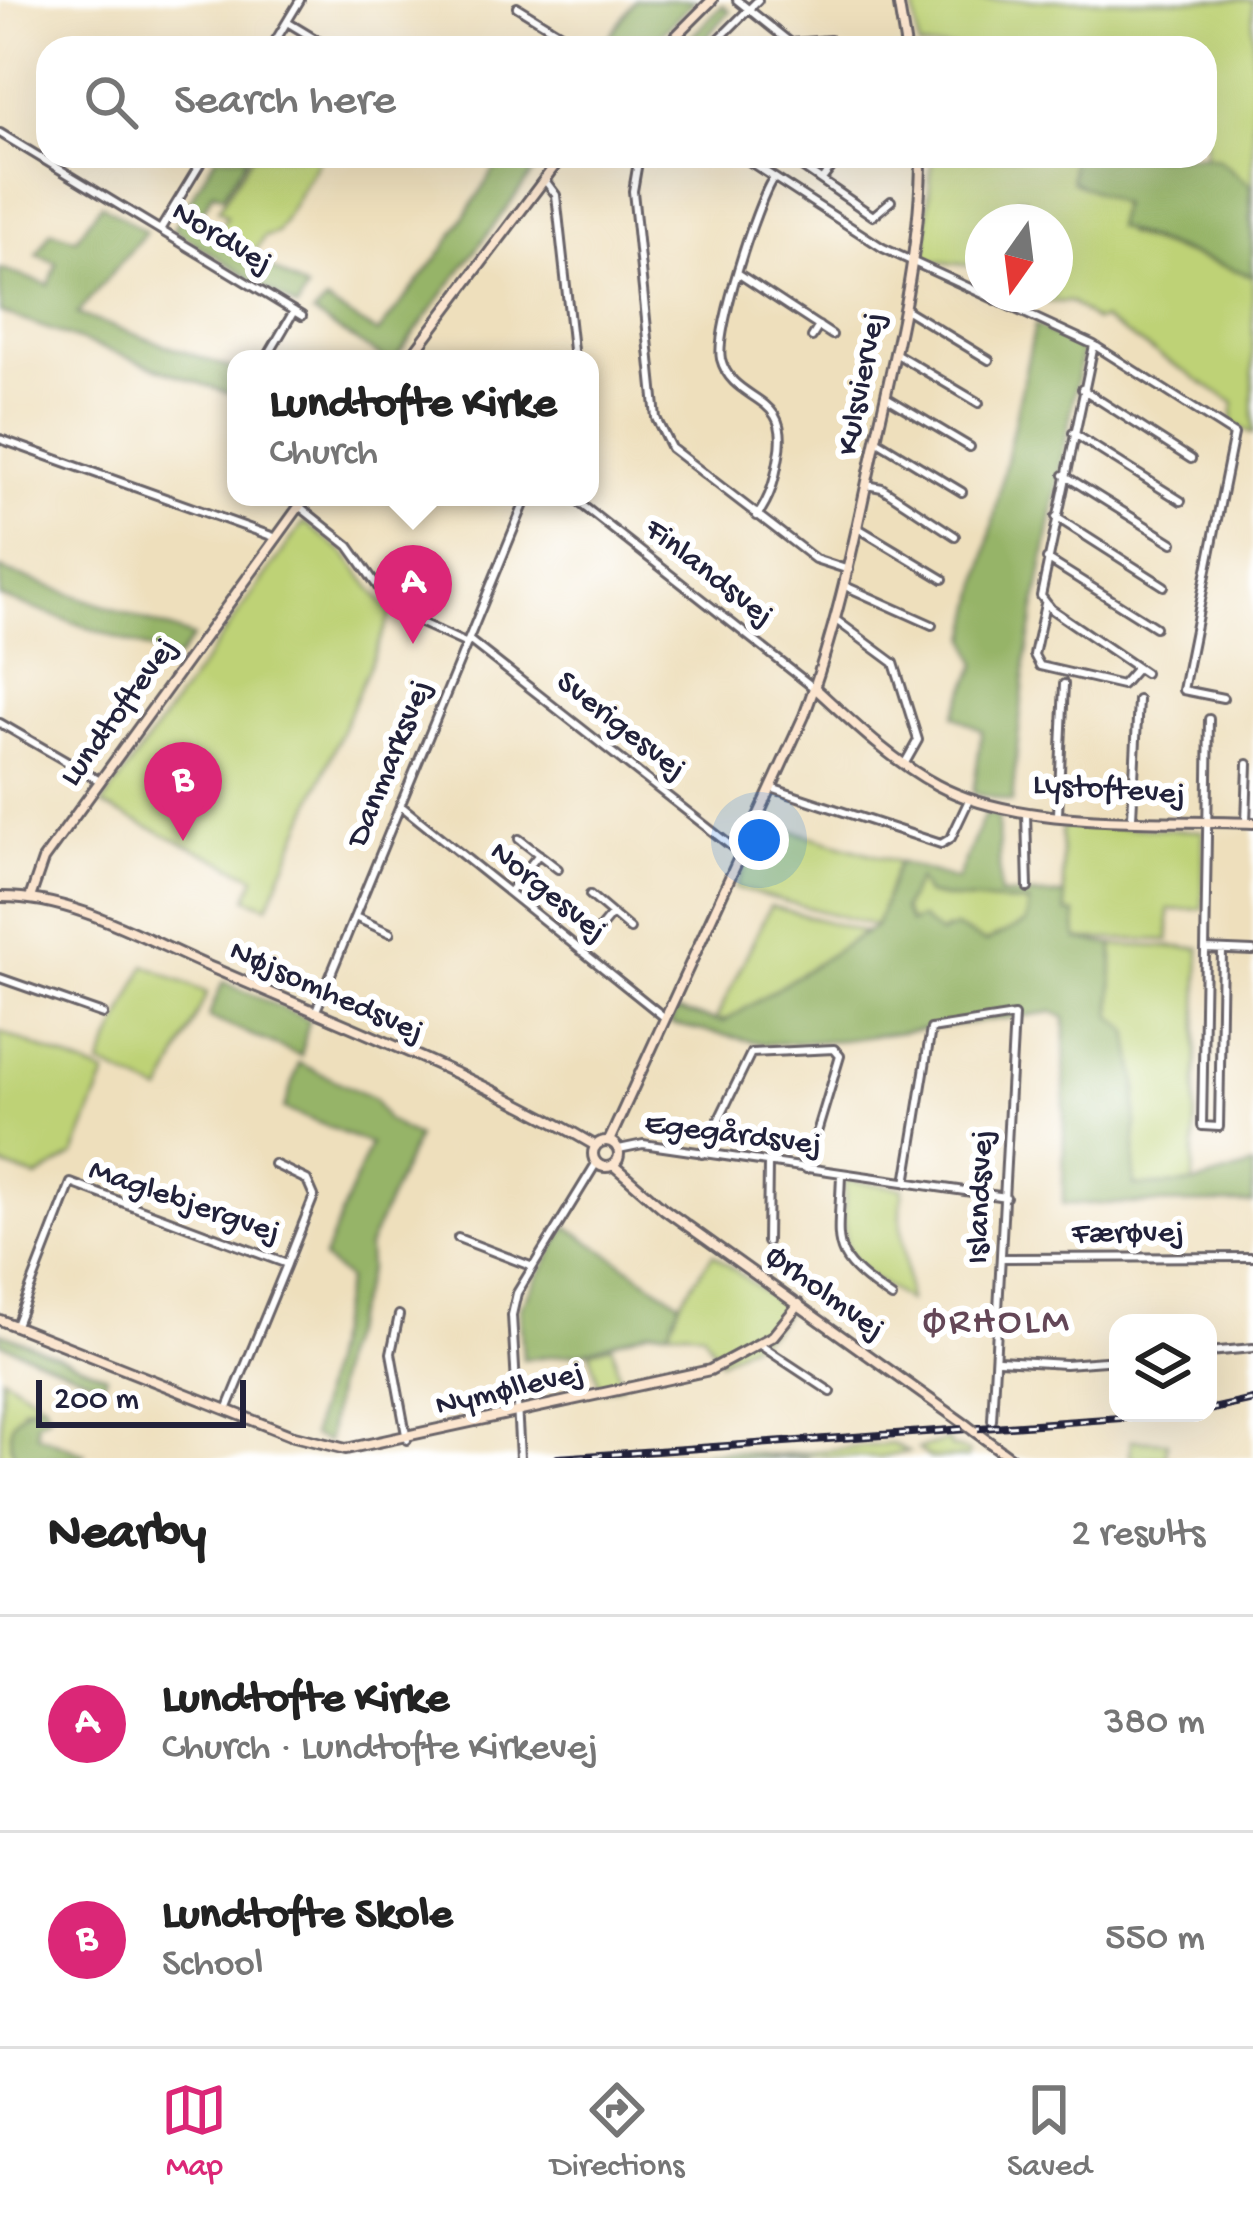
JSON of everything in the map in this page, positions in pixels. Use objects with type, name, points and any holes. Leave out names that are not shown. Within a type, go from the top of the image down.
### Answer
[{"type":"street","points":[[278,36],[300,0]]},
{"type":"street","points":[[676,36],[712,0]]},
{"type":"street","points":[[737,0],[782,36]]},
{"type":"street","points":[[721,36],[758,0]]},
{"type":"street","points":[[898,0],[904,36]]},
{"type":"street","points":[[518,8],[560,36]]},
{"type":"street","points":[[287,22],[310,36]]},
{"type":"street","name":"Nordvej","points":[[0,133],[36,155]]},
{"type":"street","name":"Nordvej","points":[[58,168],[298,314],[272,350]]},
{"type":"street","points":[[160,230],[198,168]]},
{"type":"street","points":[[416,350],[553,168]]},
{"type":"street","points":[[637,168],[633,191],[656,418],[671,448],[815,560],[849,570]]},
{"type":"street","points":[[757,168],[912,263],[1094,345],[1234,434],[1184,689],[1223,698]]},
{"type":"street","points":[[808,168],[872,216],[891,201]]},
{"type":"street","points":[[824,177],[831,168]]},
{"type":"street","name":"Kulsviervej","points":[[609,1141],[771,788],[814,688],[836,620],[912,263],[920,168]]},
{"type":"street","points":[[544,179],[556,195],[573,350]]},
{"type":"street","points":[[757,516],[772,491],[783,429],[773,411],[729,375],[721,356],[755,210],[772,180]]},
{"type":"street","points":[[739,274],[832,335]]},
{"type":"street","points":[[903,309],[918,312],[988,360]]},
{"type":"street","points":[[812,337],[819,326]]},
{"type":"street","points":[[1045,604],[1141,670],[1121,686],[1040,666],[1034,655],[1045,604],[1041,588],[1094,345]]},
{"type":"street","points":[[894,352],[979,404]]},
{"type":"street","points":[[1082,389],[1191,459]]},
{"type":"street","points":[[886,397],[970,447]]},
{"type":"street","points":[[1073,433],[1181,501]]},
{"type":"street","points":[[0,439],[277,538]]},
{"type":"street","points":[[876,440],[962,492]]},
{"type":"street","points":[[1064,475],[1173,543]]},
{"type":"street","points":[[867,485],[881,488],[955,536]]},
{"type":"street","name":"Lundtoftevej","points":[[30,898],[38,869],[299,506]]},
{"type":"street","name":"Sverigesvej","points":[[306,506],[349,546],[395,610],[468,642],[740,853]]},
{"type":"street","name":"Danmarksvej","points":[[315,1013],[523,506]]},
{"type":"street","name":"Finlandsvej","points":[[583,506],[814,688]]},
{"type":"street","points":[[1056,517],[1164,586]]},
{"type":"street","points":[[858,528],[943,579]]},
{"type":"street","points":[[1047,559],[1155,627]]},
{"type":"street","points":[[845,586],[932,626]]},
{"type":"street","points":[[836,620],[894,663],[918,740],[905,763]]},
{"type":"street","points":[[1058,814],[1064,684]]},
{"type":"street","name":"Lystoftevej","points":[[814,688],[905,763],[969,800],[1026,811],[1250,823],[1248,764]]},
{"type":"street","points":[[1132,818],[1138,700]]},
{"type":"street","points":[[1210,718],[1202,1126],[1219,1127],[1222,950]]},
{"type":"street","points":[[0,723],[100,781]]},
{"type":"street","points":[[771,788],[940,844],[951,838],[969,800]]},
{"type":"street","name":"Norgesvej","points":[[400,805],[664,1017]]},
{"type":"street","points":[[1026,811],[1028,888]]},
{"type":"street","points":[[519,839],[558,869]]},
{"type":"street","points":[[508,892],[538,854]]},
{"type":"street","points":[[590,895],[630,929]]},
{"type":"street","points":[[0,897],[30,898]]},
{"type":"street","name":"Nøjsomhedsvej","points":[[30,898],[98,918],[315,1013],[596,1146]]},
{"type":"street","points":[[581,951],[612,914]]},
{"type":"street","points":[[354,917],[390,933]]},
{"type":"street","points":[[1205,949],[1253,951]]},
{"type":"street","points":[[0,978],[103,1014]]},
{"type":"street","name":"Islandsvej","points":[[906,1183],[931,1029],[1014,1016],[999,1360],[992,1420]]},
{"type":"street","points":[[702,1154],[752,1053],[834,1049],[840,1057],[806,1169]]},
{"type":"street","points":[[520,1458],[512,1316],[533,1267],[597,1162],[596,1146],[609,1141],[619,1149],[613,1165],[597,1162]]},
{"type":"street","name":"Egegårdsvej","points":[[619,1149],[643,1144],[1006,1197]]},
{"type":"street","name":"Maglebjergvej","points":[[227,1411],[314,1196],[307,1180],[274,1164]]},
{"type":"street","points":[[767,1242],[768,1164]]},
{"type":"street","name":"Ørholmvej","points":[[613,1165],[622,1178],[1011,1458]]},
{"type":"street","name":"Egegårdsvej","points":[[841,1174],[839,1251],[850,1270],[892,1298]]},
{"type":"street","name":"Maglebjergvej","points":[[16,1327],[70,1183],[287,1264]]},
{"type":"street","points":[[458,1238],[533,1267]]},
{"type":"street","name":"Færøvej","points":[[1004,1258],[1253,1257]]},
{"type":"street","name":"Nymøllevej","points":[[0,1320],[330,1448],[363,1449],[692,1375],[760,1346],[799,1304]]},
{"type":"street","points":[[399,1315],[392,1353],[406,1440]]},
{"type":"street","points":[[760,1346],[831,1392]]},
{"type":"street","points":[[1217,1351],[1253,1348]]},
{"type":"street","points":[[999,1360],[1109,1361]]},
{"type":"green space","points":[[635,0],[695,0],[659,36],[610,36]]},
{"type":"green space","points":[[913,0],[1253,0],[1253,252],[1124,233],[1253,276],[1253,434],[1232,423],[1234,403],[1073,304],[1073,204],[1025,204],[1026,198],[1018,197],[1017,204],[965,204],[965,265],[924,260],[931,168],[1217,168],[1217,36],[918,36]]},
{"type":"green space","points":[[723,5],[730,11],[708,36],[692,36]]},
{"type":"green space","points":[[1218,159],[1250,185],[1253,276],[1115,227],[1121,204],[1072,181],[1071,168],[1217,168]]},
{"type":"green space","points":[[209,168],[240,168],[223,196],[213,192],[197,222],[307,290],[297,308],[173,229]]},
{"type":"green space","points":[[244,168],[314,168],[277,233],[264,237],[253,255],[217,234],[227,216],[218,210]]},
{"type":"green space","points":[[536,168],[402,350],[371,350],[313,314],[326,302],[378,333],[444,249],[494,170]]},
{"type":"green space","points":[[101,204],[146,232],[77,314],[227,367],[227,393],[0,312],[0,269],[49,285],[57,263],[37,255],[51,231],[76,239]]},
{"type":"green space","points":[[1035,325],[1082,351],[1026,659],[1012,802],[973,793],[982,731],[954,715],[977,664],[968,639]]},
{"type":"green space","points":[[304,522],[346,555],[391,614],[268,906],[247,898],[255,877],[102,805]]},
{"type":"green space","points":[[0,569],[193,637],[177,659],[0,597]]},
{"type":"green space","points":[[985,814],[998,816],[1000,895],[1064,895],[1067,913],[1075,914],[1077,939],[1113,945],[1112,1016],[1129,1031],[1137,1085],[1134,1186],[1193,1184],[1253,1166],[1253,1203],[1063,1204],[1065,1018],[1053,1012],[843,1040],[766,1044],[670,1024],[676,1011],[724,1022],[876,926],[898,862],[957,880]],"holes":[[[918,879],[926,894],[1029,903],[1026,923],[985,942],[955,927],[940,934],[920,918],[910,923],[903,909]]]},
{"type":"green space","points":[[765,823],[898,862],[876,926],[735,888]]},
{"type":"green space","points":[[1067,825],[1203,831],[1203,909],[1169,910],[1169,940],[1076,939],[1075,914],[1067,913],[1064,895],[1061,830]]},
{"type":"green space","points":[[917,879],[922,879],[927,894],[939,897],[1030,903],[1027,923],[985,942],[910,923],[903,909]]},
{"type":"green space","points":[[770,906],[865,932],[748,1010],[715,1021]]},
{"type":"green space","points":[[1113,945],[1200,948],[1193,1184],[1133,1186],[1137,1085],[1112,1016]]},
{"type":"green space","points":[[145,965],[207,993],[162,1093],[100,1065]]},
{"type":"green space","points":[[223,982],[309,1020],[301,1056],[208,1017]]},
{"type":"green space","points":[[0,1032],[106,1075],[74,1155],[37,1178],[0,1165]]},
{"type":"green space","points":[[299,1063],[374,1099],[387,1120],[417,1137],[368,1247],[369,1269],[339,1361],[328,1442],[312,1435],[347,1279],[323,1259],[370,1144],[284,1109]]},
{"type":"green space","points":[[845,1180],[903,1188],[908,1301],[869,1275],[850,1254],[844,1227]]},
{"type":"green space","points":[[567,1226],[680,1302],[669,1330],[650,1330],[581,1353],[523,1359],[520,1308]]},
{"type":"green space","points":[[713,1254],[788,1310],[771,1331],[720,1361],[702,1332],[669,1330],[680,1302]]},
{"type":"green space","points":[[0,1332],[106,1375],[103,1384],[0,1343]]},
{"type":"green space","points":[[612,1345],[621,1386],[600,1391],[590,1351]]},
{"type":"green space","points":[[2,1376],[44,1403],[23,1407],[10,1445],[16,1458],[0,1458]]},
{"type":"green space","points":[[44,1403],[49,1415],[37,1423],[37,1435],[85,1454],[81,1458],[16,1458],[10,1438],[14,1422],[25,1410]]},
{"type":"green space","points":[[949,1440],[951,1447],[969,1452],[968,1458],[930,1458],[918,1449]]},
{"type":"green space","points":[[1131,1440],[1167,1442],[1166,1458],[1130,1458]]},
{"type":"green space","points":[[892,1444],[908,1452],[880,1458],[780,1454]]},
{"type":"green space","points":[[726,1451],[809,1458],[612,1458]]},
{"type":"railway","points":[[1217,1408],[1253,1400]]},
{"type":"railway","points":[[558,1458],[1109,1419]]},
{"type":"place","name":"Lundtofte Kirke","points":[[413,644]]},
{"type":"place","name":"Lundtofte Skole","points":[[183,841]]},
{"type":"district","name":"ØRHOLM","points":[[997,1324]]}]
